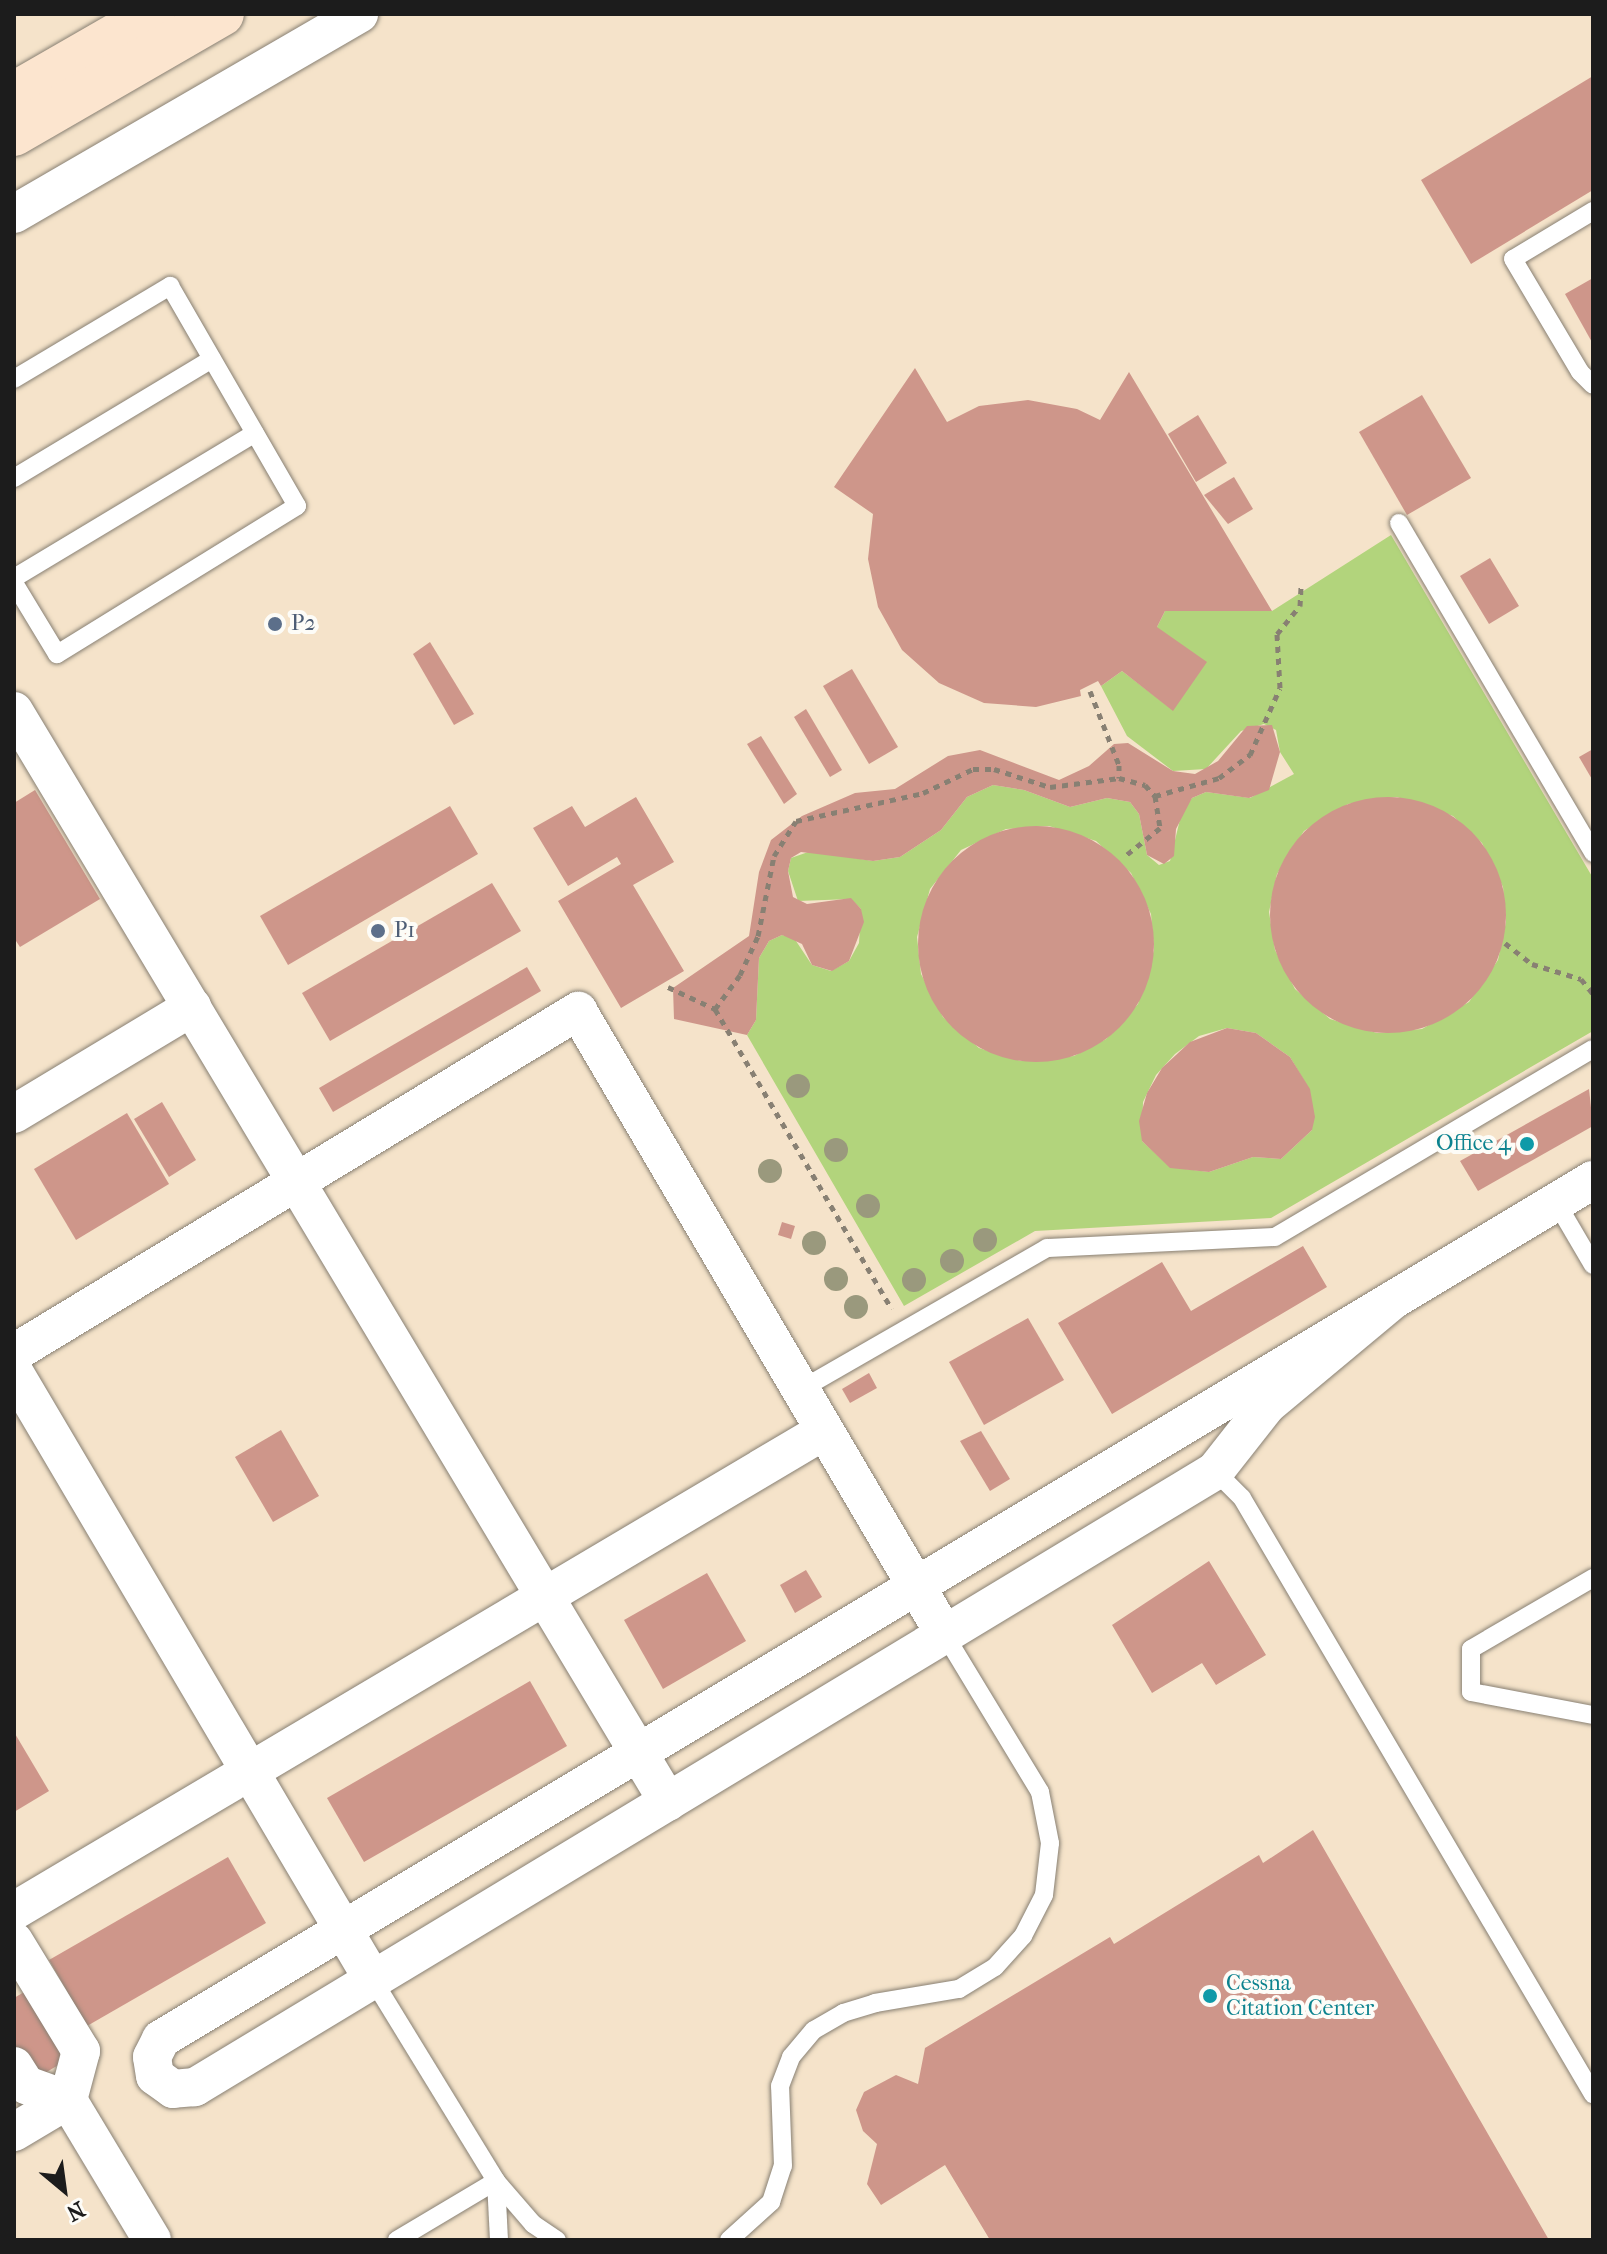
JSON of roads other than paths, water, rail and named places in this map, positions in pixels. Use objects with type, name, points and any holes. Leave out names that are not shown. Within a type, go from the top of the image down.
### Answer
[{"type":"main road","points":[[14,94],[153,14]]},
{"type":"main road","points":[[14,134],[222,14]]},
{"type":"street","points":[[14,214],[359,14]]},
{"type":"street","points":[[14,711],[300,1180],[668,1802]]},
{"type":"street","points":[[14,1114],[192,1007]]},
{"type":"street","points":[[14,1353],[578,1011],[945,1635]]},
{"type":"street","points":[[1393,1300],[1267,1405],[1215,1471],[195,2087],[173,2089],[155,2076],[152,2057],[161,2039],[1593,1180]]},
{"type":"street","points":[[14,1372],[373,1980]]},
{"type":"street","points":[[1187,1424],[1210,1446],[1215,1471]]},
{"type":"street","points":[[14,1911],[824,1431]]},
{"type":"street","points":[[14,2132],[68,2100],[81,2051],[16,1948]]},
{"type":"street","points":[[14,2066],[26,2085],[68,2100],[152,2240]]},
{"type":"lane","points":[[1593,211],[1513,259],[1580,372],[1593,385]]},
{"type":"lane","points":[[14,379],[170,286],[212,359],[255,433],[297,506],[57,654],[14,581],[255,433]]},
{"type":"lane","points":[[14,478],[212,359]]},
{"type":"lane","points":[[1399,523],[1593,853]]},
{"type":"lane","points":[[800,1390],[1047,1248],[1275,1237],[1593,1049]]},
{"type":"lane","points":[[1556,1202],[1593,1265]]},
{"type":"lane","points":[[1215,1471],[1242,1498],[1593,2094]]},
{"type":"lane","points":[[1593,1578],[1471,1649],[1471,1692],[1593,1715]]},
{"type":"lane","points":[[729,2240],[771,2202],[783,2166],[780,2086],[791,2057],[814,2030],[843,2013],[875,2003],[959,1989],[995,1967],[1023,1936],[1044,1895],[1050,1843],[1040,1792],[945,1635]]},
{"type":"lane","points":[[373,1980],[496,2181],[533,2224],[557,2240]]},
{"type":"lane","points":[[397,2240],[496,2181]]},
{"type":"lane","points":[[496,2181],[499,2240]]},
{"type":"place","name":"P2","points":[[275,624]]},
{"type":"place","name":"P1","points":[[378,931]]},
{"type":"place","name":"Office 4","points":[[1527,1144]]},
{"type":"place","name":"Cessna Citation Center","points":[[1210,1996]]}]
